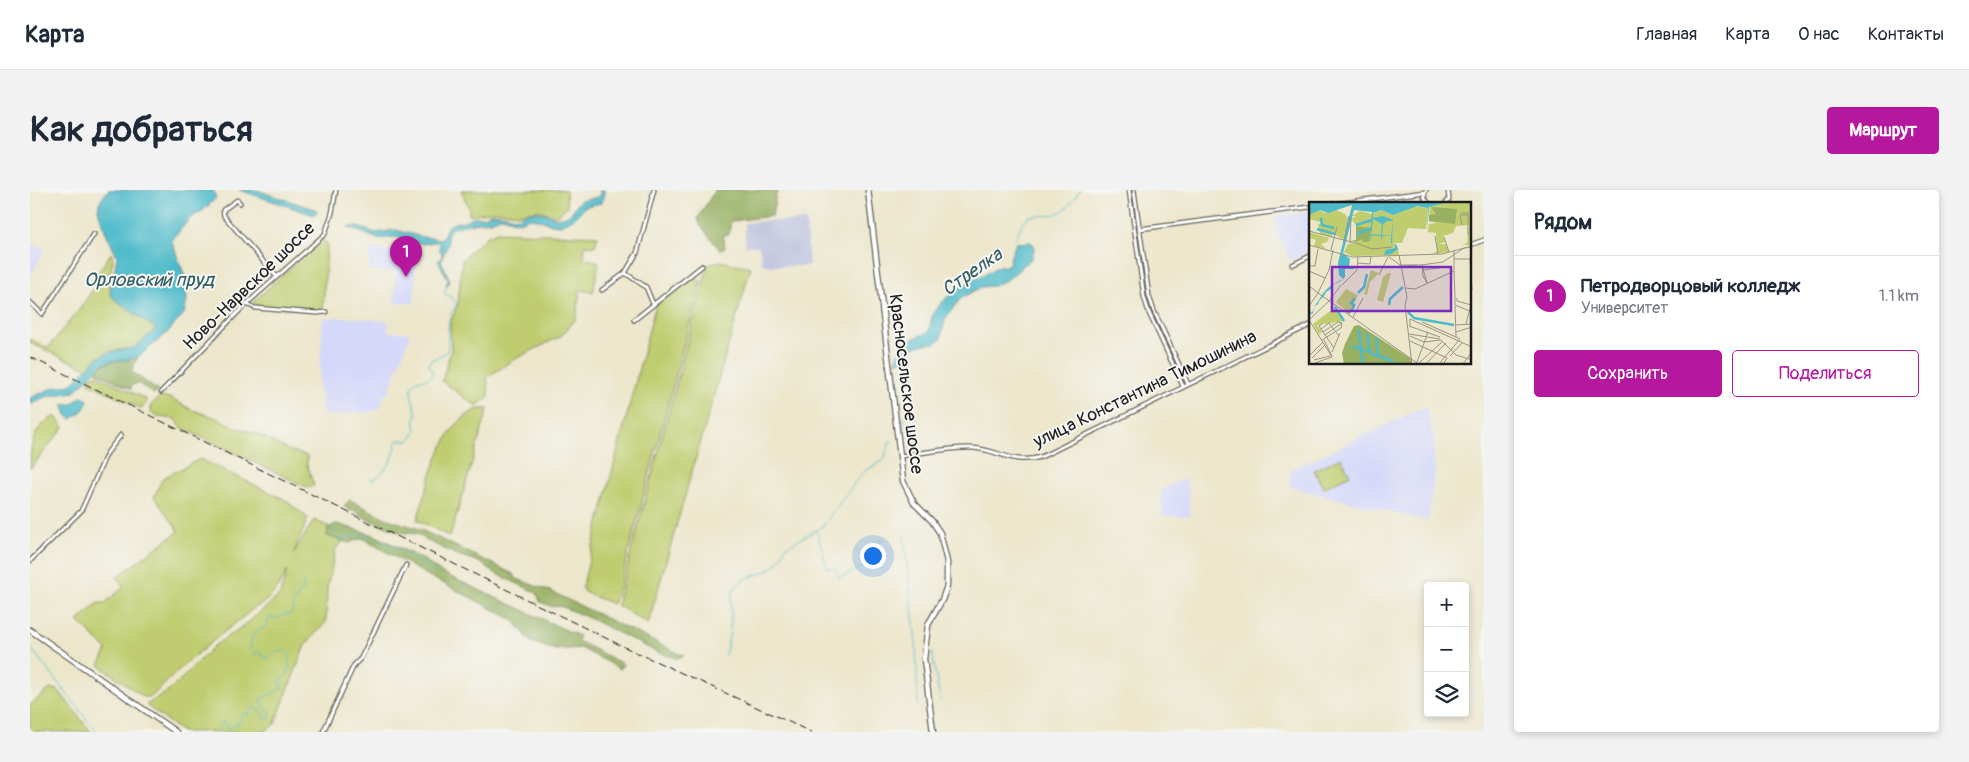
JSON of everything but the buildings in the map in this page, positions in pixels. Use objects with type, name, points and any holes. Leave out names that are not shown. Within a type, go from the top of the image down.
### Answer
[{"type":"main road","name":"Красносельское шоссе","points":[[868,190],[903,481],[908,494],[940,533],[947,562],[948,581],[945,593],[928,625],[924,648],[933,732]]},
{"type":"main road","points":[[30,630],[176,732]]},
{"type":"street","name":"Ново-Нарвское шоссе","points":[[161,392],[246,304],[326,232],[336,190]]},
{"type":"street","points":[[602,290],[625,273],[637,253],[654,190]]},
{"type":"street","points":[[1129,190],[1144,297],[1149,313],[1183,386]]},
{"type":"street","points":[[1134,190],[1151,303],[1188,384]]},
{"type":"street","points":[[1347,202],[1426,191],[1425,200],[1422,202]]},
{"type":"street","points":[[240,203],[237,200],[230,204],[223,210],[224,216],[276,276]]},
{"type":"street","points":[[1139,229],[1309,207]]},
{"type":"street","points":[[30,302],[42,314],[94,234]]},
{"type":"street","points":[[1472,244],[1484,240]]},
{"type":"street","points":[[1292,265],[1309,256]]},
{"type":"street","points":[[634,320],[702,266]]},
{"type":"street","points":[[625,273],[646,287],[653,304]]},
{"type":"street","points":[[246,304],[255,308],[326,312]]},
{"type":"street","name":"улица Константина Тимошинина","points":[[900,456],[970,448],[1018,460],[1034,459],[1309,325]]},
{"type":"street","points":[[30,561],[81,511],[110,447],[121,435]]},
{"type":"street","points":[[323,732],[354,665],[361,658],[406,565]]},
{"type":"shaded area","points":[[1309,211],[1309,252],[1290,261],[1275,229],[1275,218],[1280,215]]},
{"type":"shaded area","points":[[806,221],[809,266],[770,266],[762,264],[759,246],[745,246],[745,223]]},
{"type":"shaded area","points":[[30,244],[45,249],[30,277]]},
{"type":"shaded area","points":[[370,248],[413,254],[416,259],[414,303],[394,302],[396,272],[369,271]]},
{"type":"shaded area","points":[[323,317],[388,321],[388,332],[406,332],[410,335],[388,394],[384,395],[381,407],[375,411],[324,416],[319,386]]},
{"type":"shaded area","points":[[1426,406],[1433,436],[1435,470],[1428,521],[1290,487],[1289,472],[1293,469]]},
{"type":"shaded area","points":[[1185,478],[1189,494],[1190,516],[1162,516],[1161,490]]},
{"type":"green space","points":[[461,190],[566,190],[567,207],[556,216],[539,210],[518,214],[495,211],[469,215],[469,208]]},
{"type":"green space","points":[[715,190],[779,190],[776,195],[772,216],[731,221],[729,234],[723,235],[725,248],[720,250],[700,225],[698,218]]},
{"type":"green space","points":[[497,232],[598,236],[595,246],[585,245],[584,258],[599,262],[593,292],[580,290],[576,319],[561,336],[519,357],[487,377],[489,397],[476,406],[442,381],[451,350],[450,323],[458,304],[462,260],[484,238]]},
{"type":"green space","points":[[322,240],[327,243],[323,307],[321,310],[256,306],[253,302]]},
{"type":"green space","points":[[111,253],[113,260],[108,281],[113,298],[157,329],[134,348],[118,350],[97,358],[88,369],[30,343],[30,339],[48,348],[82,306],[97,283],[93,280]]},
{"type":"green space","points":[[720,261],[751,267],[648,624],[617,605],[708,265]]},
{"type":"green space","points":[[698,279],[701,281],[619,588],[613,604],[584,592],[582,588],[655,307],[675,290]]},
{"type":"green space","points":[[138,357],[131,371],[158,391],[154,394],[138,383],[132,385],[131,389],[96,372],[109,362]]},
{"type":"green space","points":[[96,375],[146,399],[146,403],[140,408],[89,383],[90,380],[88,378]]},
{"type":"green space","points":[[160,397],[170,398],[192,410],[258,434],[286,449],[307,456],[307,465],[314,486],[307,487],[298,483],[182,428],[175,419],[160,417],[151,412],[151,405]]},
{"type":"green space","points":[[478,409],[488,409],[450,537],[417,520],[432,473],[445,441],[465,417]]},
{"type":"green space","points":[[55,416],[64,427],[30,469],[34,438],[41,426]]},
{"type":"green space","points":[[1341,457],[1350,475],[1323,488],[1314,470]]},
{"type":"green space","points":[[200,459],[284,499],[308,518],[293,554],[314,520],[349,536],[336,548],[327,588],[326,622],[305,645],[275,724],[264,732],[182,732],[146,705],[169,691],[214,646],[250,621],[280,595],[287,571],[270,597],[187,662],[151,697],[144,697],[99,665],[107,650],[78,621],[98,603],[105,603],[124,587],[117,577],[179,531],[154,497],[163,478]]},
{"type":"green space","points":[[350,500],[385,518],[419,529],[513,574],[517,579],[552,592],[684,656],[676,658],[657,652],[589,618],[560,606],[553,607],[540,602],[537,593],[495,573],[479,562],[455,554],[417,534],[399,532],[367,519],[354,510],[351,511],[344,506]]},
{"type":"green space","points":[[337,524],[374,535],[424,560],[440,572],[579,636],[578,641],[623,664],[620,669],[581,648],[555,650],[531,642],[514,621],[508,617],[427,575],[362,538],[349,543],[327,536],[328,528]]},
{"type":"green space","points":[[50,689],[58,690],[91,732],[30,732],[30,705]]},
{"type":"water","name":"Орловский пруд","points":[[108,190],[213,190],[216,198],[204,210],[190,218],[172,242],[185,277],[187,300],[184,314],[165,335],[138,357],[111,361],[101,365],[74,392],[45,397],[30,405],[30,398],[55,387],[71,385],[97,358],[110,352],[134,348],[156,329],[113,298],[110,293],[117,257],[98,210],[99,203]]},
{"type":"water","points":[[239,190],[257,190],[317,210],[314,215]]},
{"type":"water","points":[[599,190],[604,190],[604,198],[601,203],[586,206],[573,219],[560,225],[537,219],[529,218],[519,222],[501,217],[450,229],[447,236],[448,244],[441,260],[450,281],[446,287],[448,279],[438,261],[442,257],[442,252],[439,250],[440,243],[423,244],[396,237],[378,239],[348,227],[358,227],[376,233],[396,230],[423,237],[442,239],[447,227],[454,223],[473,217],[484,217],[492,213],[507,215],[513,218],[518,218],[531,212],[546,214],[555,218],[566,216],[572,212],[581,200],[599,197],[601,193]]},
{"type":"water","points":[[1031,242],[1035,246],[1031,259],[1008,279],[993,286],[981,287],[961,298],[945,319],[941,339],[934,344],[929,343],[911,348],[904,359],[895,362],[905,342],[929,332],[931,320],[940,304],[973,280],[1001,265],[1003,267],[1010,263],[1009,261],[1016,243]]},
{"type":"water","points":[[82,396],[88,400],[86,406],[71,419],[63,405],[72,404]]},
{"type":"waterway","points":[[1016,238],[1025,220],[1034,216],[1046,216],[1062,211],[1070,204],[1080,190]]},
{"type":"waterway","points":[[370,478],[373,480],[386,468],[399,440],[408,441],[414,435],[416,411],[411,390],[417,380],[429,378],[433,372],[429,365],[431,360],[447,352],[450,315],[457,305],[452,298],[445,294],[446,287]]},
{"type":"waterway","name":"Стрелка","points":[[902,440],[904,416]]},
{"type":"waterway","name":"Стрелка","points":[[725,655],[731,616],[732,593],[734,590],[747,578],[769,570],[775,565],[781,558],[785,547],[822,527],[862,473],[884,460],[890,441],[892,441]]},
{"type":"waterway","points":[[333,524],[332,528],[338,539],[345,540],[350,535],[356,536],[358,534],[376,539],[399,550],[438,574]]},
{"type":"waterway","points":[[815,531],[818,534],[827,568],[836,569],[839,578],[871,564],[870,553],[876,541],[883,540]]},
{"type":"waterway","points":[[904,536],[916,643],[918,705]]},
{"type":"waterway","points":[[223,732],[218,728],[221,723],[224,722],[225,727],[230,729],[233,725],[238,724],[243,713],[248,716],[253,707],[263,713],[267,719],[270,718],[271,713],[267,711],[260,699],[281,689],[282,687],[279,682],[287,674],[289,655],[285,651],[279,651],[267,658],[263,657],[261,652],[255,654],[251,652],[252,636],[265,627],[269,618],[279,618],[285,614],[290,615],[294,601],[304,590],[303,580]]},
{"type":"waterway","points":[[30,647],[97,732]]},
{"type":"waterway","points":[[932,653],[940,700]]},
{"type":"railway","points":[[30,357],[620,645],[811,732]]},
{"type":"place","name":"Петродворцовый колледж","points":[[406,277]]}]
